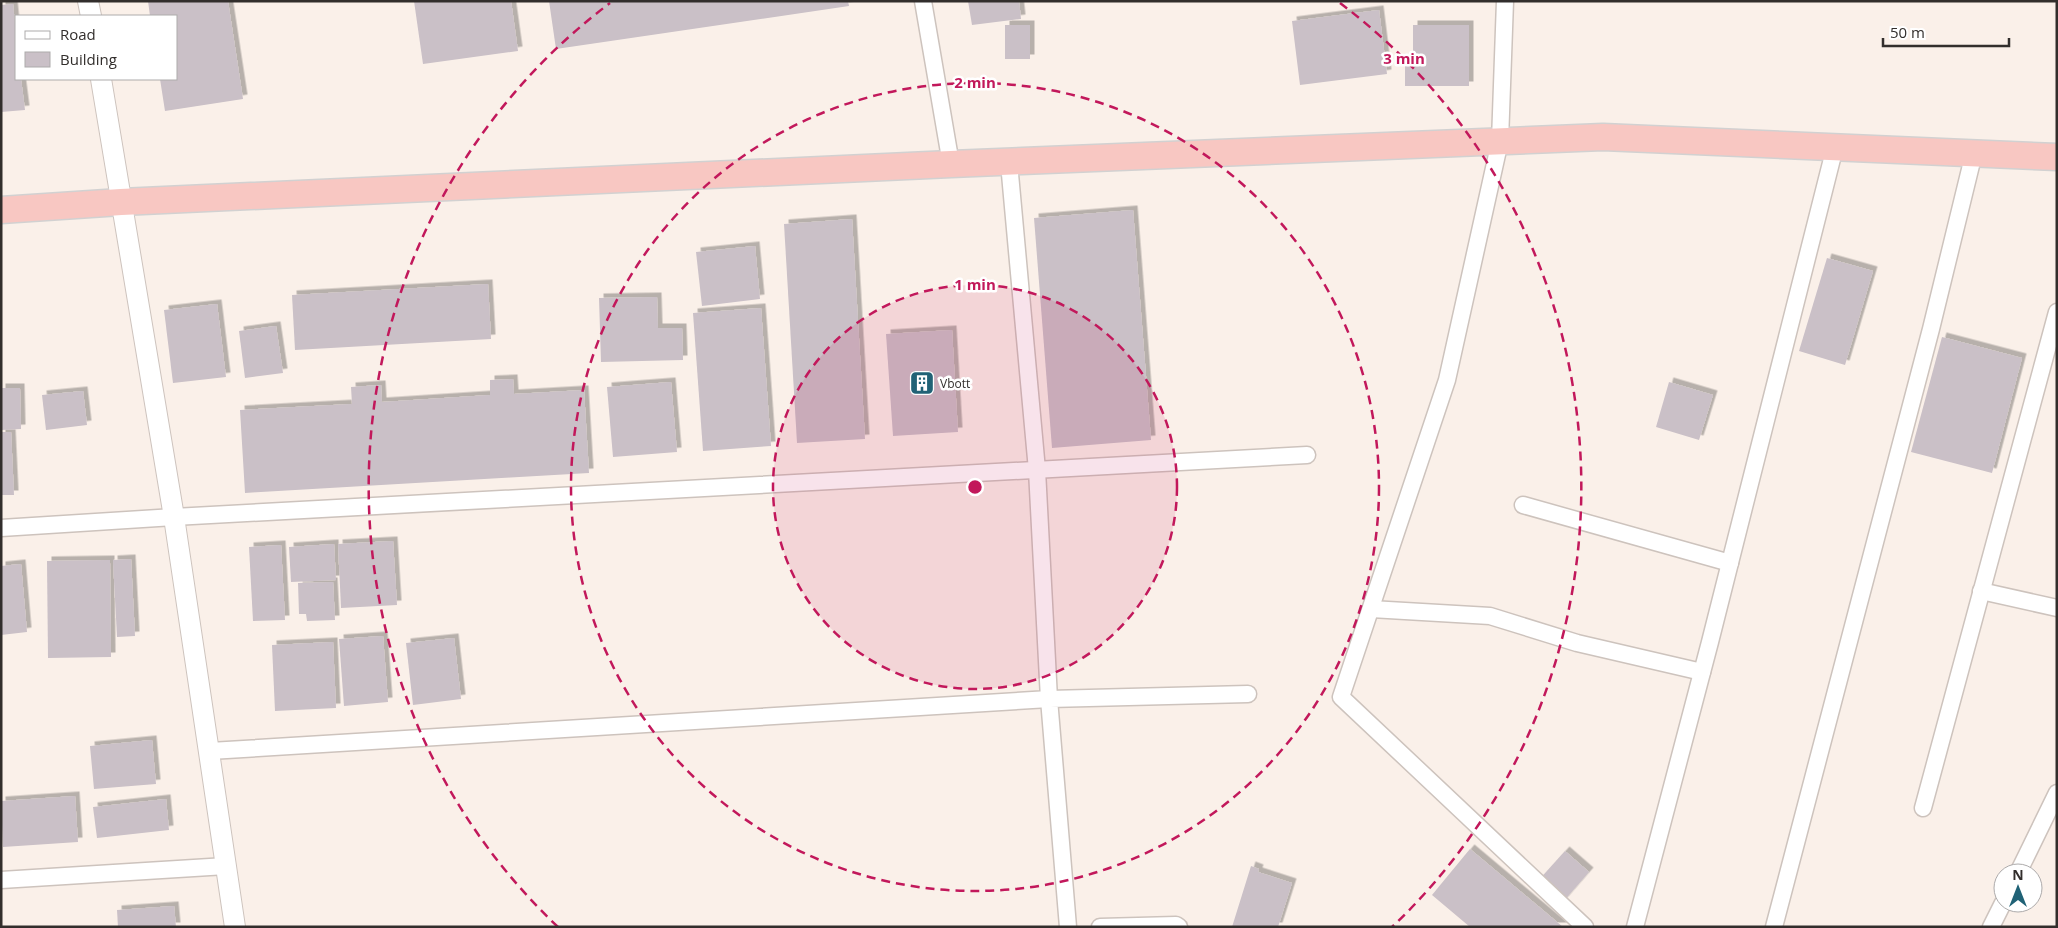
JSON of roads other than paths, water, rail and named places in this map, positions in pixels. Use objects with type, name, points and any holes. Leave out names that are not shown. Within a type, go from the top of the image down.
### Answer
[{"type":"highway","points":[[1,210],[121,202],[951,164],[1603,137],[2057,157]]},
{"type":"street","points":[[88,1],[91,15]]},
{"type":"street","points":[[923,1],[951,164]]},
{"type":"street","points":[[1505,1],[1500,141],[1446,380],[1341,698],[1584,927]]},
{"type":"street","points":[[101,80],[174,517],[235,927]]},
{"type":"street","points":[[1635,927],[1836,147]]},
{"type":"street","points":[[1774,927],[1931,329],[1974,154]]},
{"type":"street","points":[[1008,163],[1037,470],[1049,699],[1068,927]]},
{"type":"street","points":[[1923,808],[2057,312]]},
{"type":"street","points":[[1,528],[1307,455]]},
{"type":"street","points":[[1523,505],[1730,562]]},
{"type":"street","points":[[1981,591],[2057,608]]},
{"type":"street","points":[[1371,609],[1490,616],[1577,643],[1702,672]]},
{"type":"street","points":[[210,751],[1049,699],[1248,694]]},
{"type":"street","points":[[2023,863],[2055,802]]},
{"type":"street","points":[[1,880],[226,866]]},
{"type":"street","points":[[1991,927],[1998,913]]},
{"type":"street","points":[[1100,927],[1176,925],[1179,927]]},
{"type":"place","name":"Vbott","points":[[922,383]]}]
